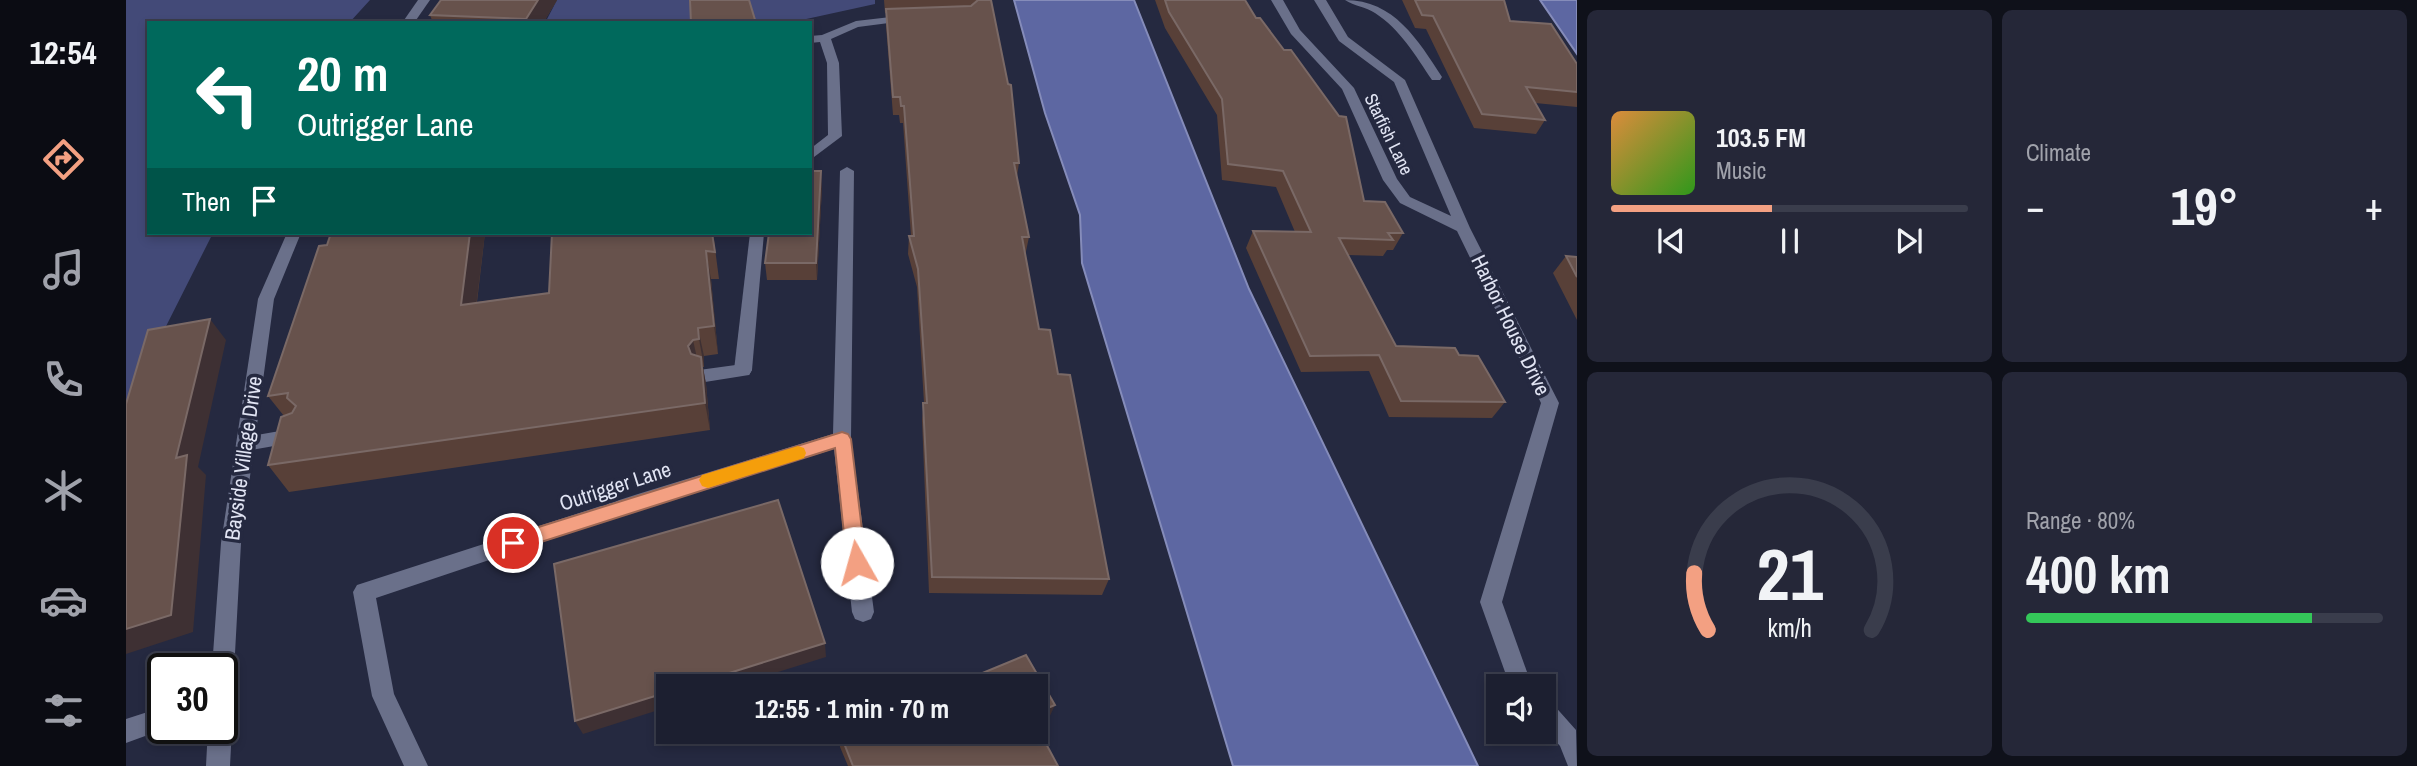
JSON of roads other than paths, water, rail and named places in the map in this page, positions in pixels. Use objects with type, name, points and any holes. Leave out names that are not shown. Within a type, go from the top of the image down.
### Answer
[{"type":"street","points":[[409,21],[424,0]]},
{"type":"street","name":"Starfish Lane","points":[[1277,0],[1295,32],[1348,88],[1390,180],[1405,200],[1463,228]]},
{"type":"street","name":"Harbor House Drive","points":[[1320,0],[1343,39],[1399,80],[1463,228],[1550,403],[1490,602],[1517,674]]},
{"type":"street","points":[[1351,0],[1380,11],[1418,49],[1436,77]]},
{"type":"street","points":[[812,40],[825,38],[856,24],[895,18],[920,18]]},
{"type":"street","points":[[812,154],[835,135],[833,63],[825,38]]},
{"type":"street","points":[[847,171],[842,439],[863,612]]},
{"type":"street","name":"Bayside Village Drive","points":[[224,653],[231,543],[266,299],[293,235]]},
{"type":"street","points":[[705,375],[743,370],[757,235]]},
{"type":"street","points":[[245,444],[304,434]]},
{"type":"street","name":"Outrigger Lane","points":[[416,766],[383,696],[364,593],[638,502],[842,439]]},
{"type":"street","points":[[126,731],[147,724]]},
{"type":"street","points":[[1556,725],[1574,745]]},
{"type":"street","points":[[218,766],[219,744]]}]
